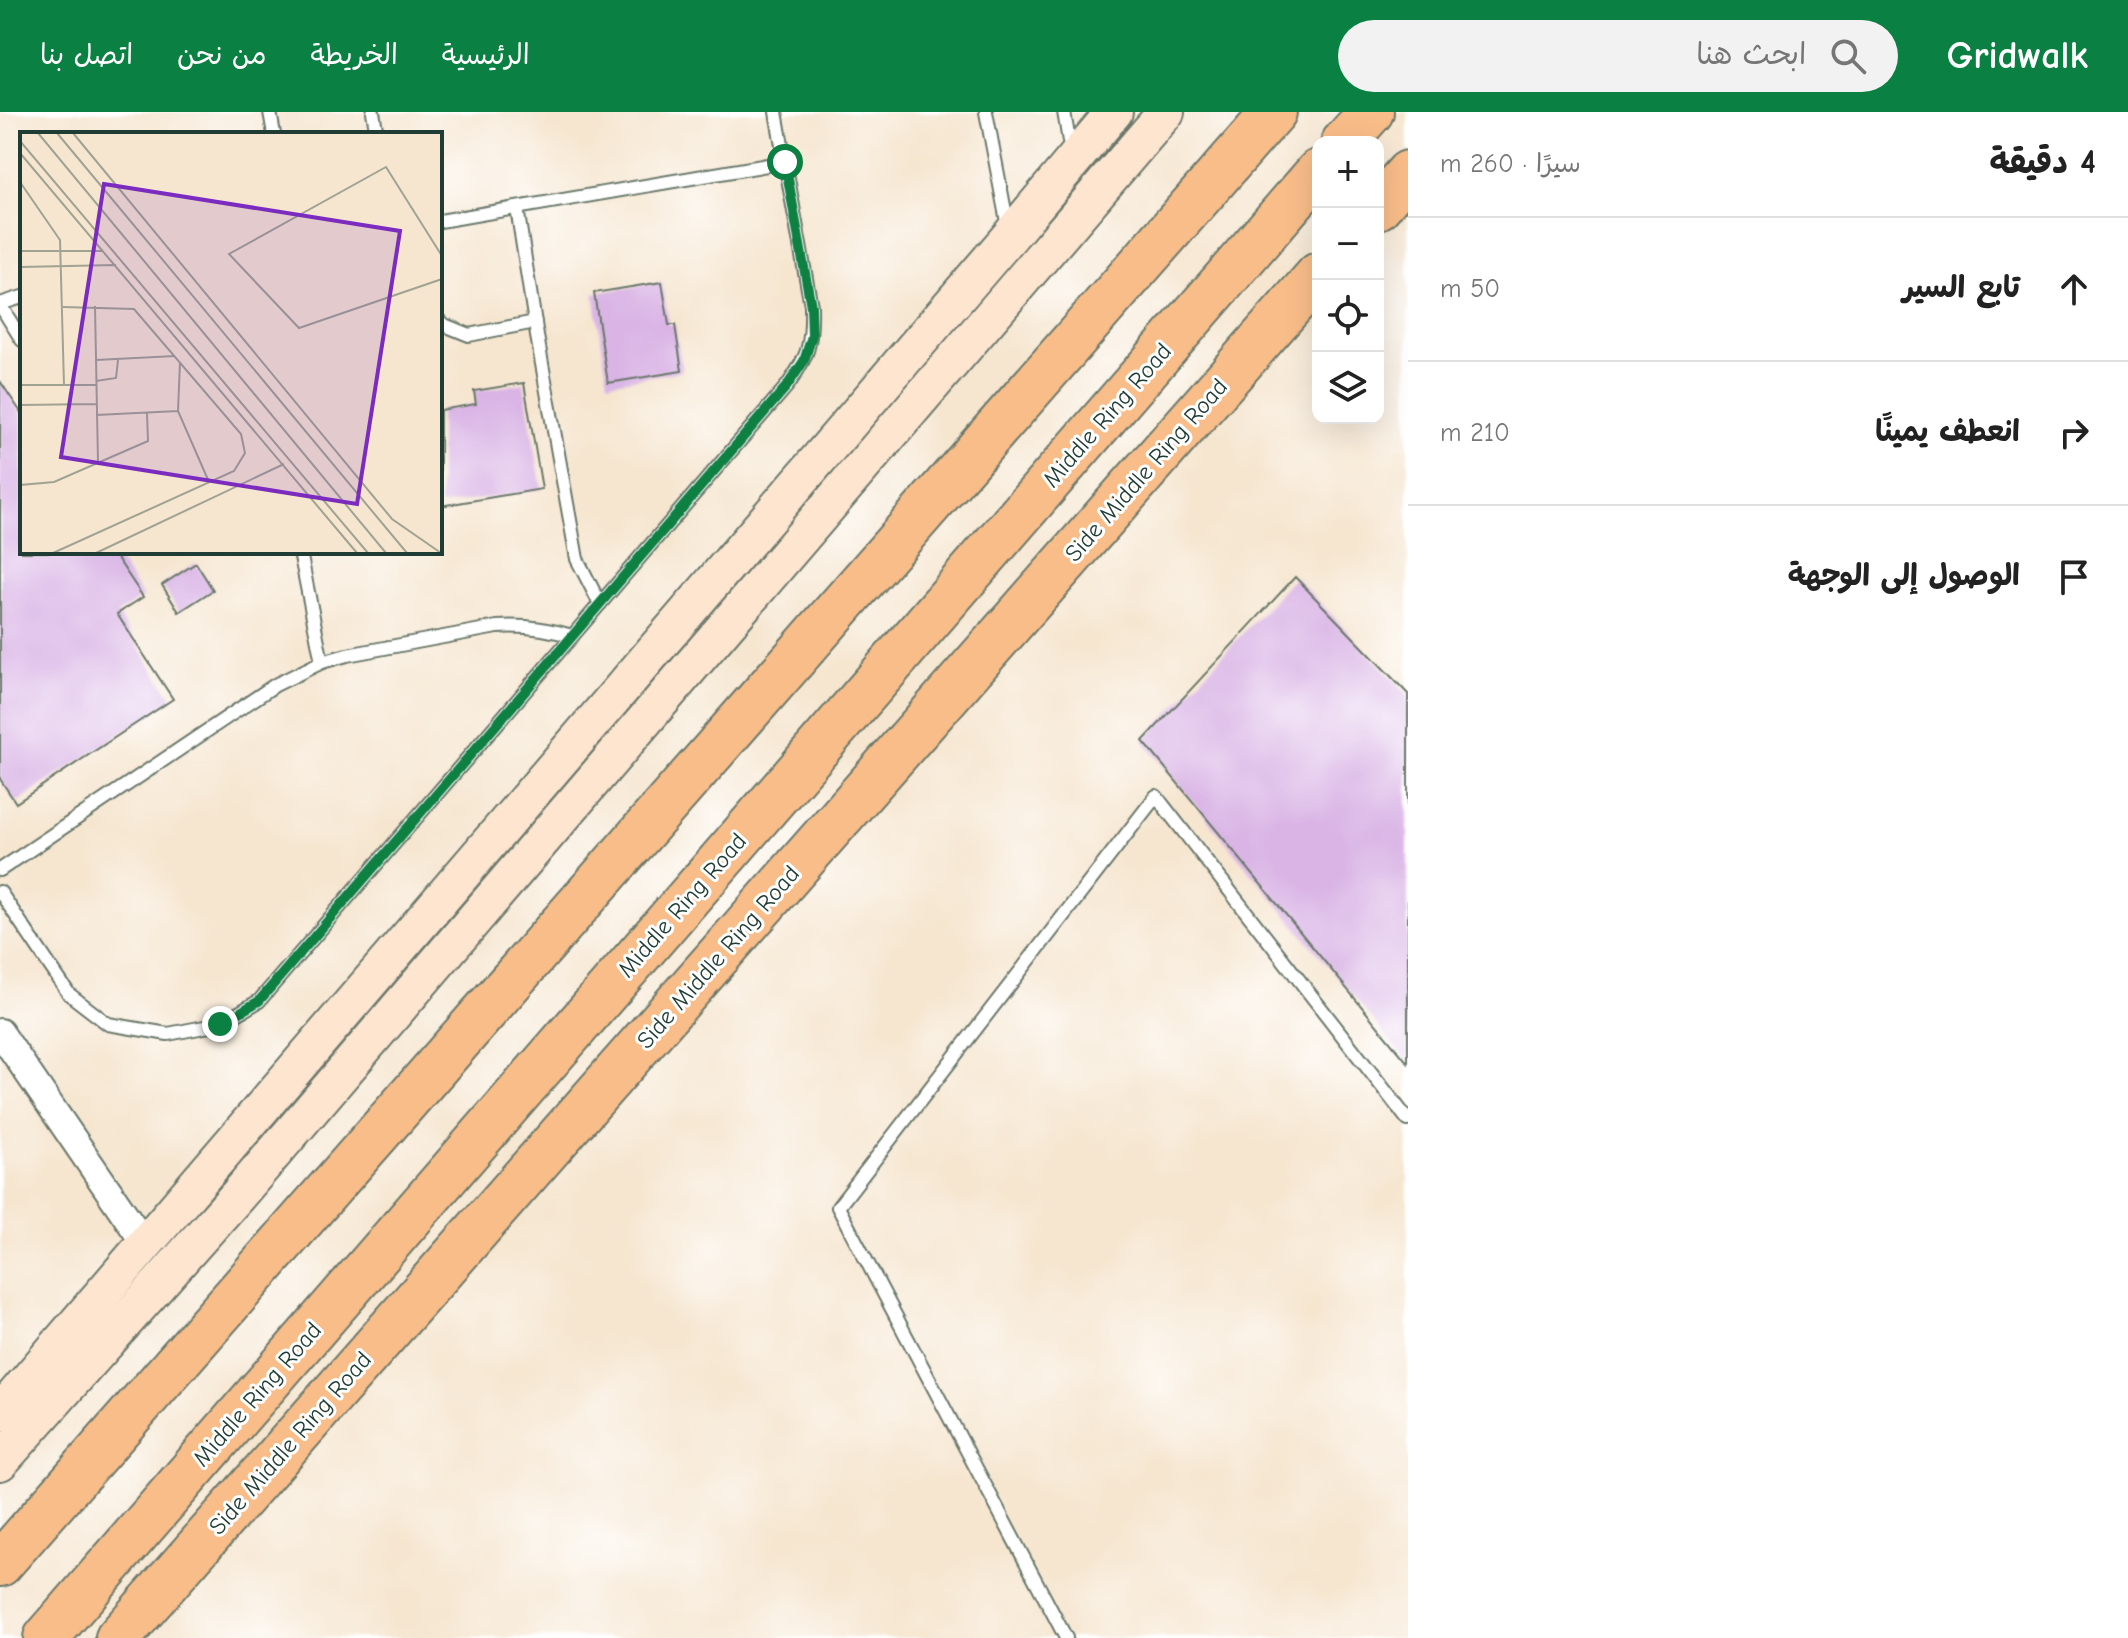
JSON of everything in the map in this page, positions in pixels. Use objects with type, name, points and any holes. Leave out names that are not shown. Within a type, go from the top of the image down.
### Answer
[{"type":"highway","points":[[0,1564],[1274,112]]},
{"type":"highway","points":[[1349,136],[1371,112]]},
{"type":"highway","points":[[1384,200],[1408,173]]},
{"type":"highway","name":"Middle Ring Road","points":[[46,1638],[1312,179]]},
{"type":"highway","name":"Side Middle Ring Road","points":[[118,1638],[1314,280]]},
{"type":"main road","points":[[0,1413],[1114,112]]},
{"type":"main road","points":[[0,1462],[249,1183],[1166,112]]},
{"type":"street","points":[[0,1032],[145,1244]]},
{"type":"lane","points":[[270,112],[274,132]]},
{"type":"lane","points":[[373,112],[377,132]]},
{"type":"lane","points":[[0,892],[69,994],[108,1024],[168,1034],[220,1024],[259,1001],[787,386],[804,361],[812,336],[811,306],[776,112]]},
{"type":"lane","points":[[986,112],[1010,236]]},
{"type":"lane","points":[[1064,112],[1072,161]]},
{"type":"lane","points":[[442,221],[785,162]]},
{"type":"lane","points":[[517,208],[577,559],[600,604]]},
{"type":"lane","points":[[20,298],[0,304],[20,337]]},
{"type":"lane","points":[[442,324],[469,335],[535,322]]},
{"type":"lane","points":[[300,554],[322,662]]},
{"type":"lane","points":[[0,870],[275,685],[322,662],[497,627],[536,626],[572,636]]},
{"type":"lane","points":[[1066,1638],[838,1207],[1156,796],[1408,1120]]},
{"type":"building","points":[[662,282],[669,325],[675,325],[682,371],[608,383],[594,293]]},
{"type":"building","points":[[0,381],[20,411],[20,554],[114,554],[143,597],[117,614],[173,699],[16,803],[0,779]]},
{"type":"building","points":[[524,383],[542,489],[442,506],[442,410],[476,404],[474,391]]},
{"type":"building","points":[[196,563],[213,590],[179,612],[162,585]]},
{"type":"building","points":[[1295,577],[1408,694],[1408,1063],[1143,741]]},
{"type":"route","points":[[220,1024],[259,1001],[787,386],[804,361],[812,336],[811,306],[785,162]]}]
